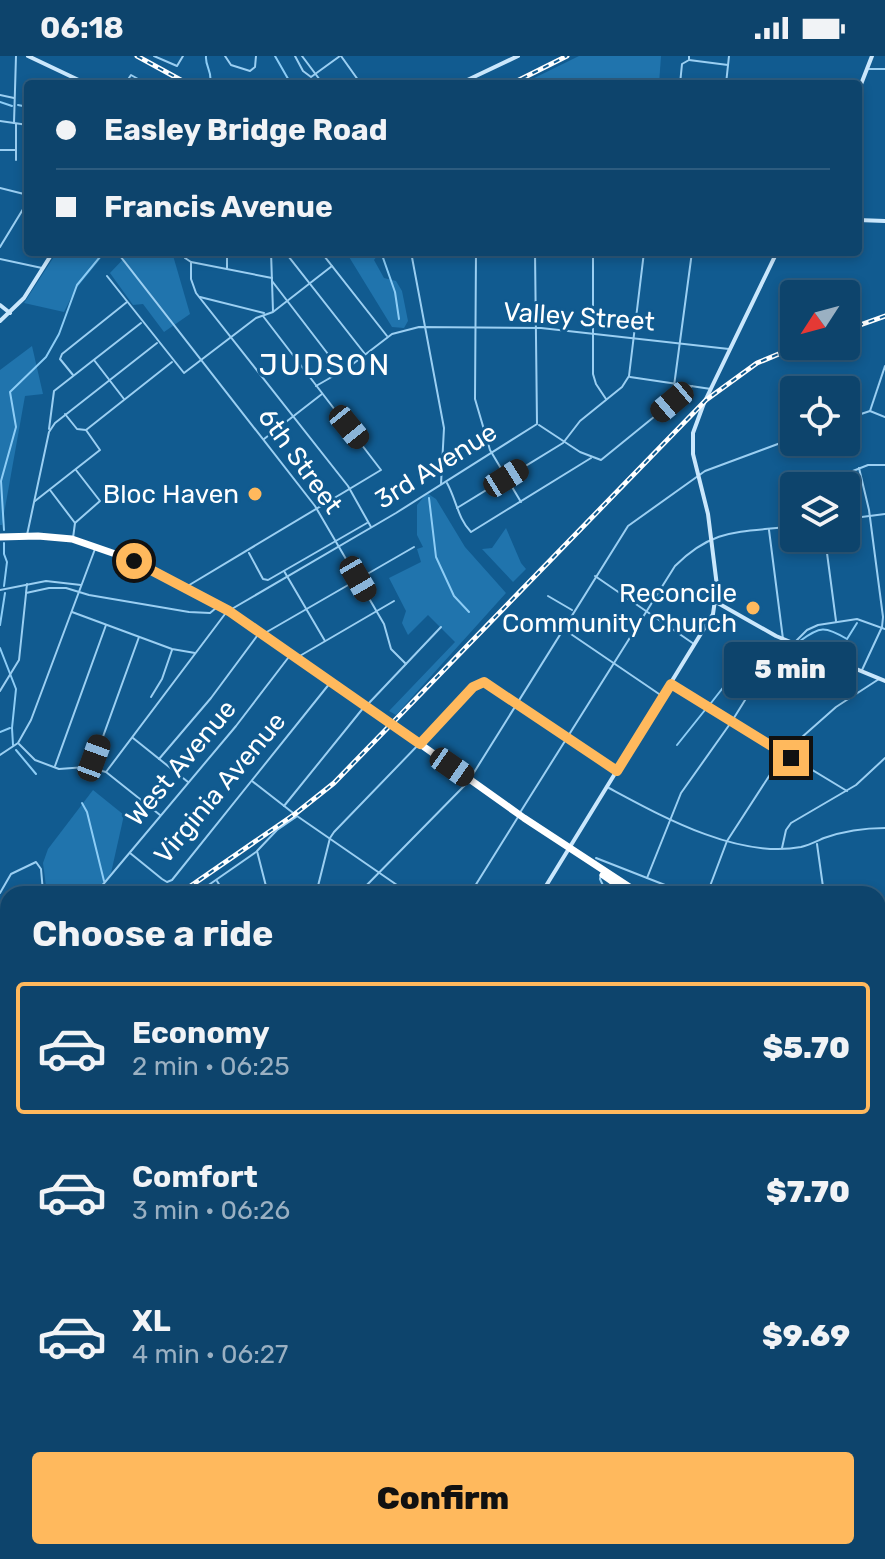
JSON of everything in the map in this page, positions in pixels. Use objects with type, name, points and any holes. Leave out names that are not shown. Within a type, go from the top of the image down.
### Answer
[{"type":"highway","points":[[0,537],[27,535],[72,539],[97,545],[229,611],[621,886]]},
{"type":"main road","points":[[28,56],[79,80]]},
{"type":"main road","points":[[467,80],[518,56]]},
{"type":"main road","points":[[862,83],[872,56]]},
{"type":"main road","points":[[862,220],[885,221]]},
{"type":"main road","points":[[0,321],[24,298],[50,256]]},
{"type":"main road","points":[[546,886],[711,619],[717,586],[706,502],[693,454],[693,433],[698,416],[775,256]]},
{"type":"main road","points":[[0,305],[10,313]]},
{"type":"main road","points":[[716,602],[783,639],[882,680]]},
{"type":"street","points":[[16,56],[16,160]]},
{"type":"street","points":[[154,56],[176,66],[183,56]]},
{"type":"street","points":[[225,56],[231,65],[250,71],[255,67],[256,56]]},
{"type":"street","points":[[295,56],[312,80]]},
{"type":"street","points":[[302,56],[320,80]]},
{"type":"street","points":[[311,77],[340,56],[358,80]]},
{"type":"street","points":[[726,80],[729,56]]},
{"type":"street","points":[[680,80],[682,64],[689,58],[728,65]]},
{"type":"street","points":[[868,69],[885,69]]},
{"type":"street","points":[[0,95],[14,98]]},
{"type":"street","points":[[0,121],[24,125]]},
{"type":"street","points":[[0,150],[15,149]]},
{"type":"street","points":[[0,188],[24,194]]},
{"type":"street","points":[[0,247],[24,208]]},
{"type":"street","name":"6th Street","points":[[120,256],[317,509],[377,612],[391,649],[406,664]]},
{"type":"street","points":[[185,256],[191,262],[272,280],[342,372]]},
{"type":"street","points":[[227,256],[227,269]]},
{"type":"street","points":[[271,256],[273,312]]},
{"type":"street","points":[[288,256],[366,355]]},
{"type":"street","points":[[316,386],[342,372],[388,337],[324,256]]},
{"type":"street","points":[[412,256],[444,428],[441,485]]},
{"type":"street","points":[[476,256],[475,399],[492,454],[521,502]]},
{"type":"street","points":[[535,256],[537,424],[600,461],[692,386]]},
{"type":"street","points":[[593,256],[594,378],[606,400]]},
{"type":"street","points":[[457,508],[564,440],[580,421],[622,387],[629,376],[644,256]]},
{"type":"street","points":[[672,402],[691,256]]},
{"type":"street","points":[[0,259],[42,269]]},
{"type":"street","points":[[191,262],[193,285],[199,297],[350,490],[371,528]]},
{"type":"street","points":[[107,276],[183,373],[256,318],[273,312],[332,266]]},
{"type":"street","points":[[185,587],[381,470],[260,310],[199,297]]},
{"type":"street","points":[[73,376],[60,359],[62,354],[127,302]]},
{"type":"street","points":[[27,535],[49,432],[53,393],[142,322]]},
{"type":"street","name":"Valley Street","points":[[388,337],[401,330],[425,327],[535,328],[730,349]]},
{"type":"street","points":[[49,432],[65,414],[158,342]]},
{"type":"street","points":[[94,360],[124,400]]},
{"type":"street","points":[[65,414],[77,429],[86,430],[173,362]]},
{"type":"street","points":[[870,411],[885,366]]},
{"type":"street","points":[[629,376],[711,389]]},
{"type":"street","points":[[263,440],[323,393]]},
{"type":"street","points":[[860,414],[870,411],[885,417]]},
{"type":"street","name":"3rd Avenue","points":[[106,772],[229,611],[371,528],[537,424]]},
{"type":"street","points":[[34,501],[100,450],[86,430]]},
{"type":"street","points":[[366,886],[469,779],[628,526],[698,475],[780,443]]},
{"type":"street","points":[[446,482],[471,532],[591,458]]},
{"type":"street","points":[[849,472],[885,465]]},
{"type":"street","points":[[859,468],[870,516],[884,628],[861,671]]},
{"type":"street","points":[[72,539],[75,523],[100,503],[76,470]]},
{"type":"street","points":[[50,490],[75,523]]},
{"type":"street","points":[[860,517],[885,514]]},
{"type":"street","name":"3rd Avenue","points":[[284,571],[368,522]]},
{"type":"street","points":[[475,886],[675,566],[711,538],[728,533],[780,528]]},
{"type":"street","points":[[647,878],[685,786],[732,721],[783,639],[769,530]]},
{"type":"street","points":[[0,755],[18,743],[42,695],[97,545]]},
{"type":"street","points":[[159,759],[262,633],[414,547]]},
{"type":"street","points":[[248,551],[265,580],[284,571],[325,642]]},
{"type":"street","points":[[827,552],[836,622]]},
{"type":"street","points":[[595,576],[695,644]]},
{"type":"street","points":[[0,590],[52,581],[81,585]]},
{"type":"street","points":[[0,691],[20,656],[27,584]]},
{"type":"street","points":[[26,593],[56,588],[197,612],[212,612],[217,605]]},
{"type":"street","points":[[548,596],[573,611]]},
{"type":"street","points":[[294,656],[325,642],[394,601]]},
{"type":"street","points":[[71,612],[172,649],[195,653]]},
{"type":"street","points":[[795,642],[811,627],[836,622],[857,619],[884,628]]},
{"type":"street","points":[[54,767],[106,625]]},
{"type":"street","points":[[284,806],[365,706],[441,627]]},
{"type":"street","points":[[562,628],[663,697]]},
{"type":"street","points":[[91,768],[139,637]]},
{"type":"street","points":[[151,697],[162,679],[172,649]]},
{"type":"street","name":"West Avenue","points":[[102,886],[294,656]]},
{"type":"street","points":[[0,678],[6,682]]},
{"type":"street","points":[[710,886],[727,841],[784,753],[836,707],[882,680]]},
{"type":"street","name":"Virginia Avenue","points":[[130,853],[162,879],[171,881],[331,682]]},
{"type":"street","points":[[318,886],[330,838],[478,683],[487,683],[617,771]]},
{"type":"street","points":[[671,684],[847,791]]},
{"type":"street","points":[[132,738],[188,782]]},
{"type":"street","points":[[18,743],[35,760],[54,767],[65,770],[91,768],[106,772],[161,816]]},
{"type":"street","points":[[782,848],[791,823],[847,791],[873,772],[885,758]]},
{"type":"street","points":[[251,780],[297,816],[399,886]]},
{"type":"street","points":[[607,787],[669,820],[727,841],[782,848],[801,847],[857,830],[885,828]]},
{"type":"street","points":[[207,886],[257,851],[280,827],[297,816]]},
{"type":"street","points":[[816,842],[823,886]]},
{"type":"street","points":[[257,851],[266,886]]},
{"type":"street","points":[[596,858],[668,886]]},
{"type":"street","points":[[4,886],[11,874],[35,863],[41,869],[42,886]]},
{"type":"street","points":[[600,871],[603,886]]},
{"type":"street","points":[[216,880],[220,886]]},
{"type":"shaded area","points":[[579,56],[661,56],[659,80],[530,80]]},
{"type":"shaded area","points":[[54,256],[103,256],[75,290],[64,312],[24,303]]},
{"type":"shaded area","points":[[126,256],[173,256],[190,314],[164,332],[143,304],[133,305],[110,273]]},
{"type":"shaded area","points":[[348,256],[377,256],[374,260],[384,278],[396,281],[402,291],[408,321],[404,328],[392,327]]},
{"type":"shaded area","points":[[32,346],[43,394],[25,396],[0,525],[0,370]]},
{"type":"shaded area","points":[[427,493],[436,499],[465,547],[506,593],[396,715],[389,711],[455,642],[428,615],[408,635],[402,623],[406,611],[389,578],[421,562],[417,549],[423,547],[417,535],[417,505]]},
{"type":"shaded area","points":[[506,528],[526,569],[513,582],[482,549],[492,548]]},
{"type":"shaded area","points":[[93,790],[124,815],[111,873],[100,886],[46,886],[43,863],[48,849]]},
{"type":"waterway","points":[[206,56],[210,80]]},
{"type":"waterway","points":[[275,56],[289,80]]},
{"type":"waterway","points":[[0,102],[12,106]]},
{"type":"waterway","points":[[18,105],[24,106]]},
{"type":"waterway","points":[[4,530],[1,481],[16,427],[10,392],[46,357],[59,334],[77,285],[101,256]]},
{"type":"waterway","points":[[382,256],[395,292],[399,319]]},
{"type":"waterway","points":[[429,498],[436,557],[454,596],[469,612]]},
{"type":"waterway","points":[[4,543],[7,562],[4,586]]},
{"type":"waterway","points":[[0,625],[5,593]]},
{"type":"waterway","points":[[800,641],[823,630],[847,639],[857,623]]},
{"type":"waterway","points":[[781,650],[793,646]]},
{"type":"waterway","points":[[0,648],[16,689],[13,745]]},
{"type":"waterway","points":[[711,703],[754,648],[772,650]]},
{"type":"waterway","points":[[677,745],[705,710]]},
{"type":"waterway","points":[[0,732],[10,728]]},
{"type":"waterway","points":[[16,750],[36,774]]},
{"type":"waterway","points":[[82,803],[104,881]]},
{"type":"railway","points":[[137,56],[181,80]]},
{"type":"railway","points":[[519,80],[567,56]]},
{"type":"railway","points":[[860,325],[885,316]]},
{"type":"railway","points":[[191,886],[295,814],[334,783],[706,400],[757,363],[780,353]]},
{"type":"place","name":"Bloc Haven","points":[[255,494]]},
{"type":"place","name":"Reconcile Community Church","points":[[753,608]]},
{"type":"district","name":"JUDSON","points":[[325,365]]},
{"type":"route","points":[[134,561],[229,611],[420,744],[473,687],[484,682],[617,771],[671,684],[791,758]]}]
